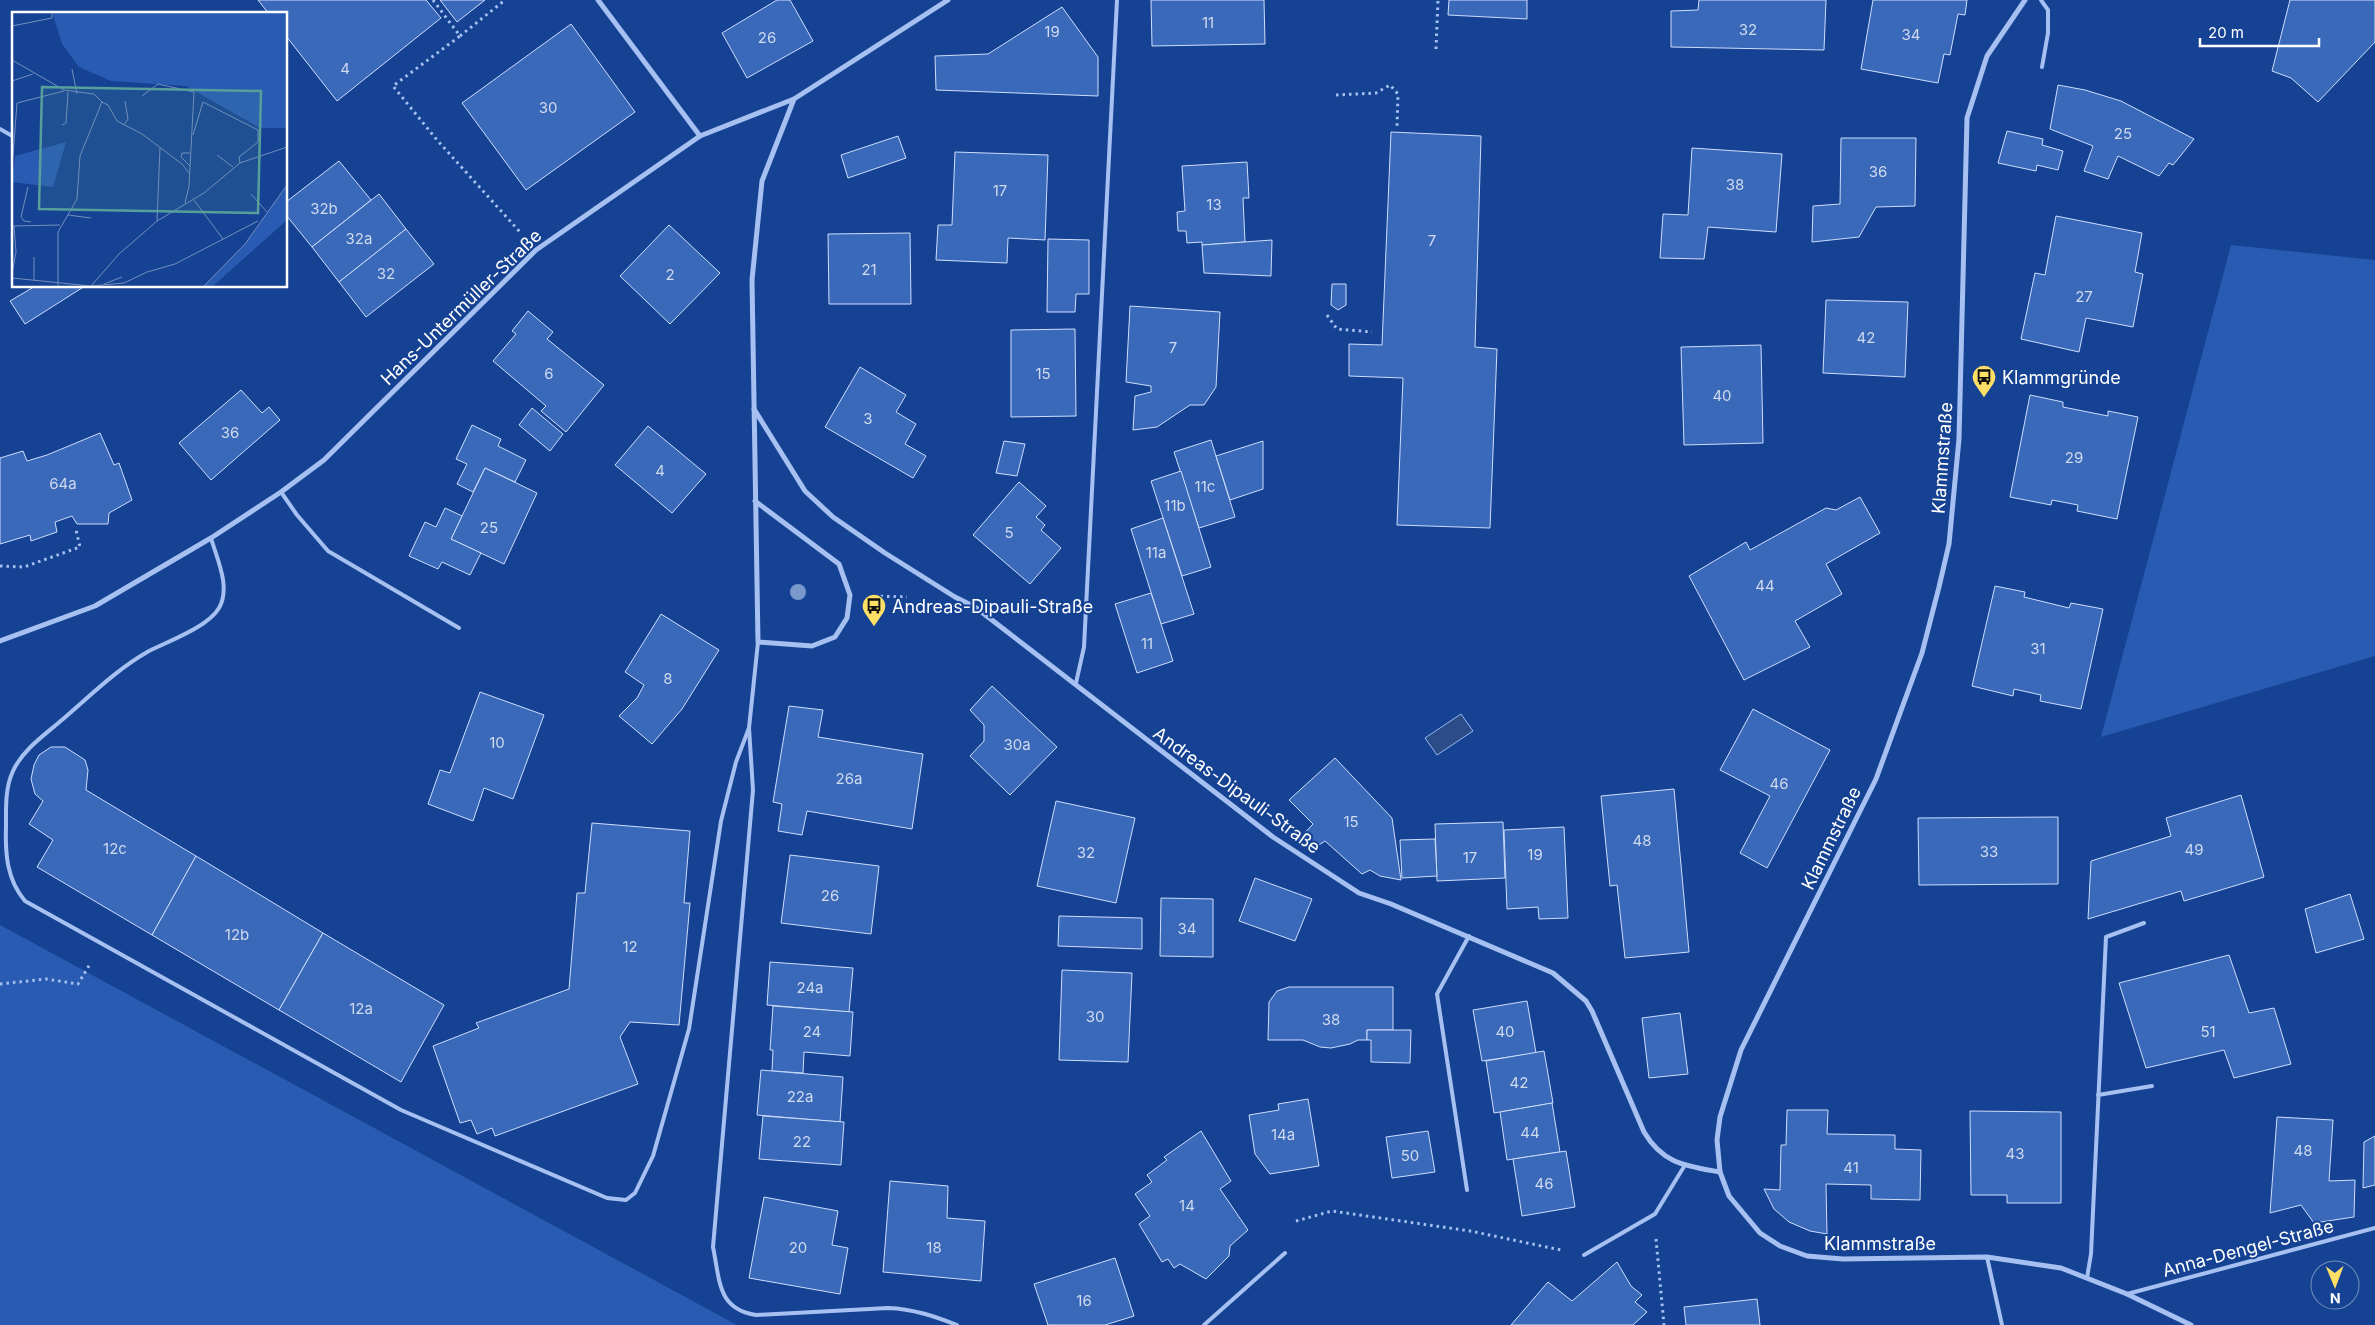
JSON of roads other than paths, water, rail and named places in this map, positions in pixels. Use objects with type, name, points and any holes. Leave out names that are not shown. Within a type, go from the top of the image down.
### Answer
[{"type":"street","points":[[598,0],[700,136]]},
{"type":"street","name":"Hans-Untermüller-Straße","points":[[0,641],[95,606],[211,538],[281,492],[324,460],[536,250],[700,136],[794,99],[948,0]]},
{"type":"street","name":"Klammstraße","points":[[2024,0],[1987,56],[1967,118],[1960,439],[1949,544],[1940,587],[1922,653],[1876,780],[1741,1050],[1720,1117],[1717,1140],[1720,1172],[1729,1196],[1760,1233],[1780,1246],[1807,1256],[1843,1259],[1987,1257],[2062,1268],[2127,1294],[2191,1325]]},
{"type":"street","points":[[755,501],[839,564],[850,595],[847,618],[835,636],[812,646],[758,642],[755,501],[752,280],[762,181],[794,99]]},
{"type":"street","name":"Andreas-Dipauli-Straße","points":[[754,409],[805,490],[833,517],[885,554],[955,597],[975,607],[1076,683],[1273,837],[1359,893],[1468,936],[1553,973],[1586,1001],[1597,1020],[1644,1132],[1652,1145],[1670,1160],[1720,1172]]},
{"type":"lane","points":[[1076,683],[1084,648],[1117,0]]},
{"type":"lane","points":[[2040,0],[2048,10],[2048,33],[2042,67]]},
{"type":"lane","points":[[0,129],[12,136]]},
{"type":"lane","points":[[281,492],[297,515],[328,551],[460,628]]},
{"type":"lane","points":[[211,538],[223,581],[222,601],[219,609],[204,624],[147,652],[119,670],[21,758],[13,770],[7,789],[5,844],[11,878],[16,890],[25,901],[401,1110],[607,1198],[626,1200],[634,1193],[653,1156],[688,1029],[722,821],[736,762],[749,728]]},
{"type":"lane","points":[[758,642],[749,728],[753,790],[713,1247],[724,1298],[735,1309],[756,1316],[888,1308],[926,1313],[957,1325]]},
{"type":"lane","points":[[2087,1278],[2092,1254],[2106,937],[2144,923]]},
{"type":"lane","points":[[1467,1190],[1437,994],[1468,936]]},
{"type":"lane","points":[[2098,1095],[2152,1086]]},
{"type":"lane","points":[[1584,1255],[1655,1214],[1685,1165]]},
{"type":"lane","name":"Anna-Dengel-Straße","points":[[2127,1294],[2375,1228]]},
{"type":"lane","points":[[1204,1325],[1284,1253]]},
{"type":"lane","points":[[1987,1257],[2002,1325]]},
{"type":"place","name":"Klammgründe","points":[[1984,398]]},
{"type":"place","name":"Andreas-Dipauli-Straße","points":[[874,627]]}]
